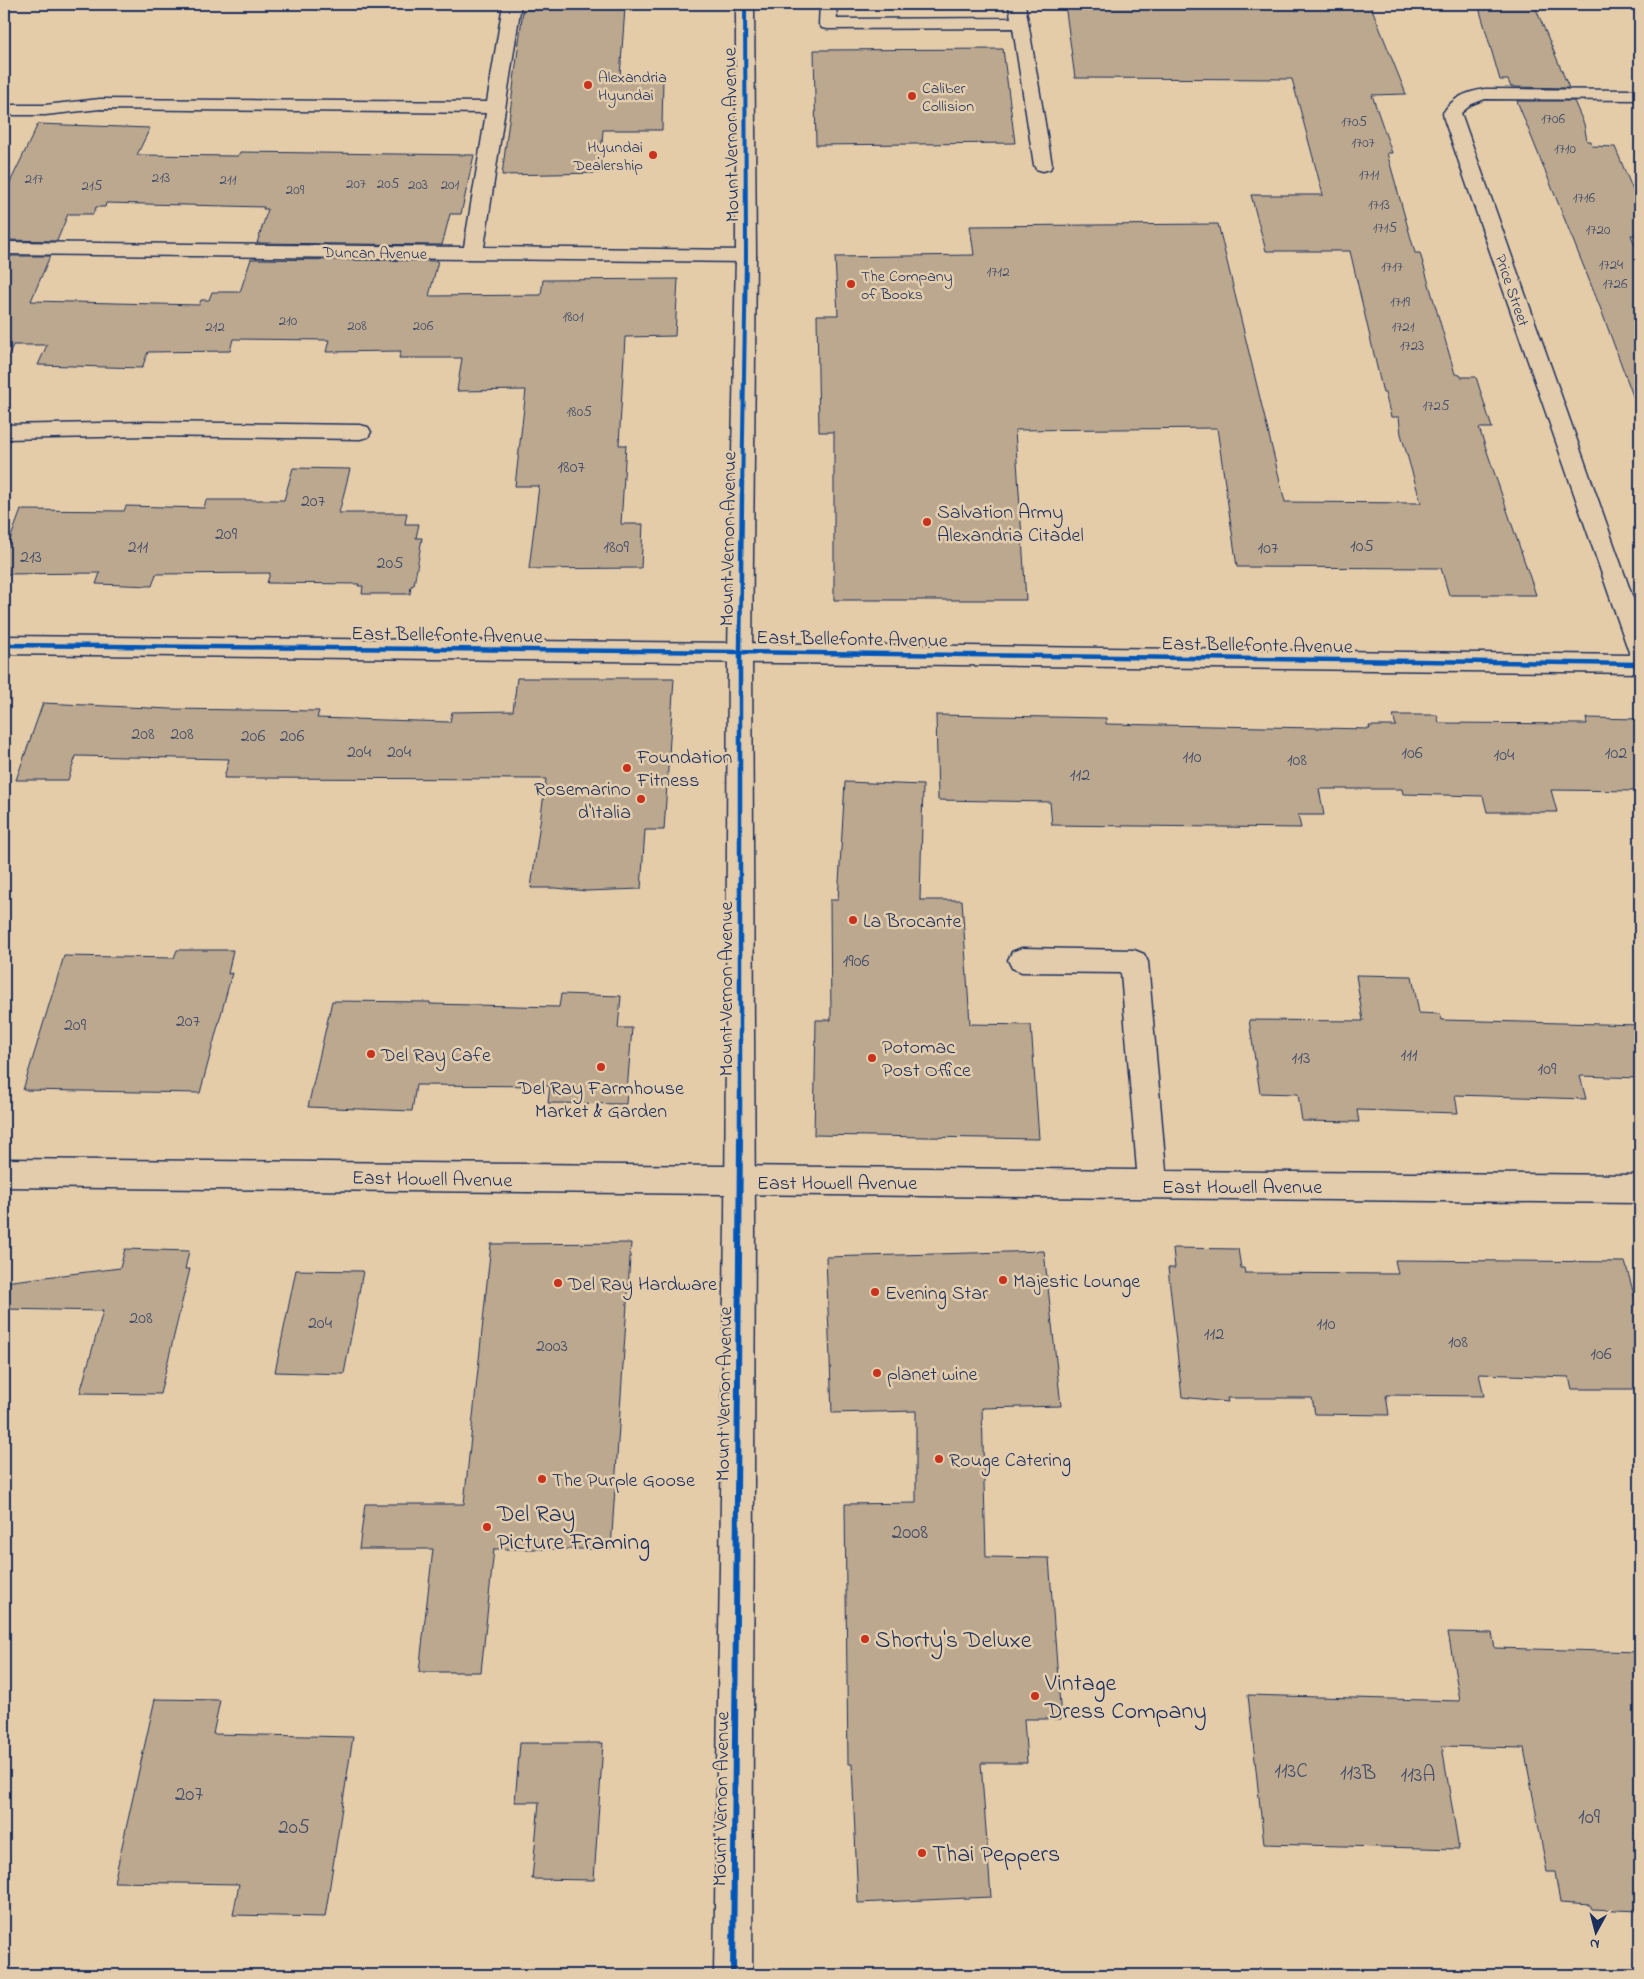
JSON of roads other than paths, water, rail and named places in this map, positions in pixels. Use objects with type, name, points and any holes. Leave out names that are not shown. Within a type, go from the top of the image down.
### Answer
[{"type":"street","points":[[473,253],[512,4]]},
{"type":"street","name":"Mount Vernon Avenue","points":[[733,1975],[740,1181],[740,652],[746,256],[745,4]]},
{"type":"street","points":[[828,4],[828,24],[1021,23]]},
{"type":"street","points":[[1018,4],[1043,165]]},
{"type":"street","name":"Price Street","points":[[1640,94],[1492,93],[1468,98],[1455,108],[1453,119],[1640,651]]},
{"type":"street","points":[[4,110],[45,110],[100,104],[496,108]]},
{"type":"street","name":"Duncan Avenue","points":[[4,248],[746,256]]},
{"type":"street","points":[[4,432],[148,429],[360,432]]},
{"type":"street","name":"East Bellefonte Avenue","points":[[4,644],[1640,664]]},
{"type":"street","points":[[1022,960],[1134,962],[1153,1185]]},
{"type":"street","name":"East Howell Avenue","points":[[4,1173],[1640,1189]]},
{"type":"place","name":"Alexandria Hyundai","points":[[588,85]]},
{"type":"place","name":"Caliber Collision","points":[[912,96]]},
{"type":"place","name":"Hyundai Dealership","points":[[653,155]]},
{"type":"place","name":"The Company of Books","points":[[851,284]]},
{"type":"place","name":"Salvation Army Alexandria Citadel","points":[[927,522]]},
{"type":"place","name":"Foundation Fitness","points":[[627,768]]},
{"type":"place","name":"Rosemarino d'Italia","points":[[641,799]]},
{"type":"place","name":"La Brocante","points":[[853,920]]},
{"type":"place","name":"Del Ray Cafe","points":[[371,1054]]},
{"type":"place","name":"Potomac Post Office","points":[[872,1058]]},
{"type":"place","name":"Del Ray Farmhouse Market & Garden","points":[[601,1067]]},
{"type":"place","name":"Majestic Lounge","points":[[1003,1280]]},
{"type":"place","name":"Del Ray Hardware","points":[[558,1283]]},
{"type":"place","name":"Evening Star","points":[[875,1292]]},
{"type":"place","name":"planet wine","points":[[877,1373]]},
{"type":"place","name":"Rouge Catering","points":[[939,1459]]},
{"type":"place","name":"The Purple Goose","points":[[542,1479]]},
{"type":"place","name":"Del Ray Picture Framing","points":[[487,1527]]},
{"type":"place","name":"Shorty's Deluxe","points":[[865,1639]]},
{"type":"place","name":"Vintage Dress Company","points":[[1035,1696]]},
{"type":"place","name":"Thai Peppers","points":[[922,1853]]}]
